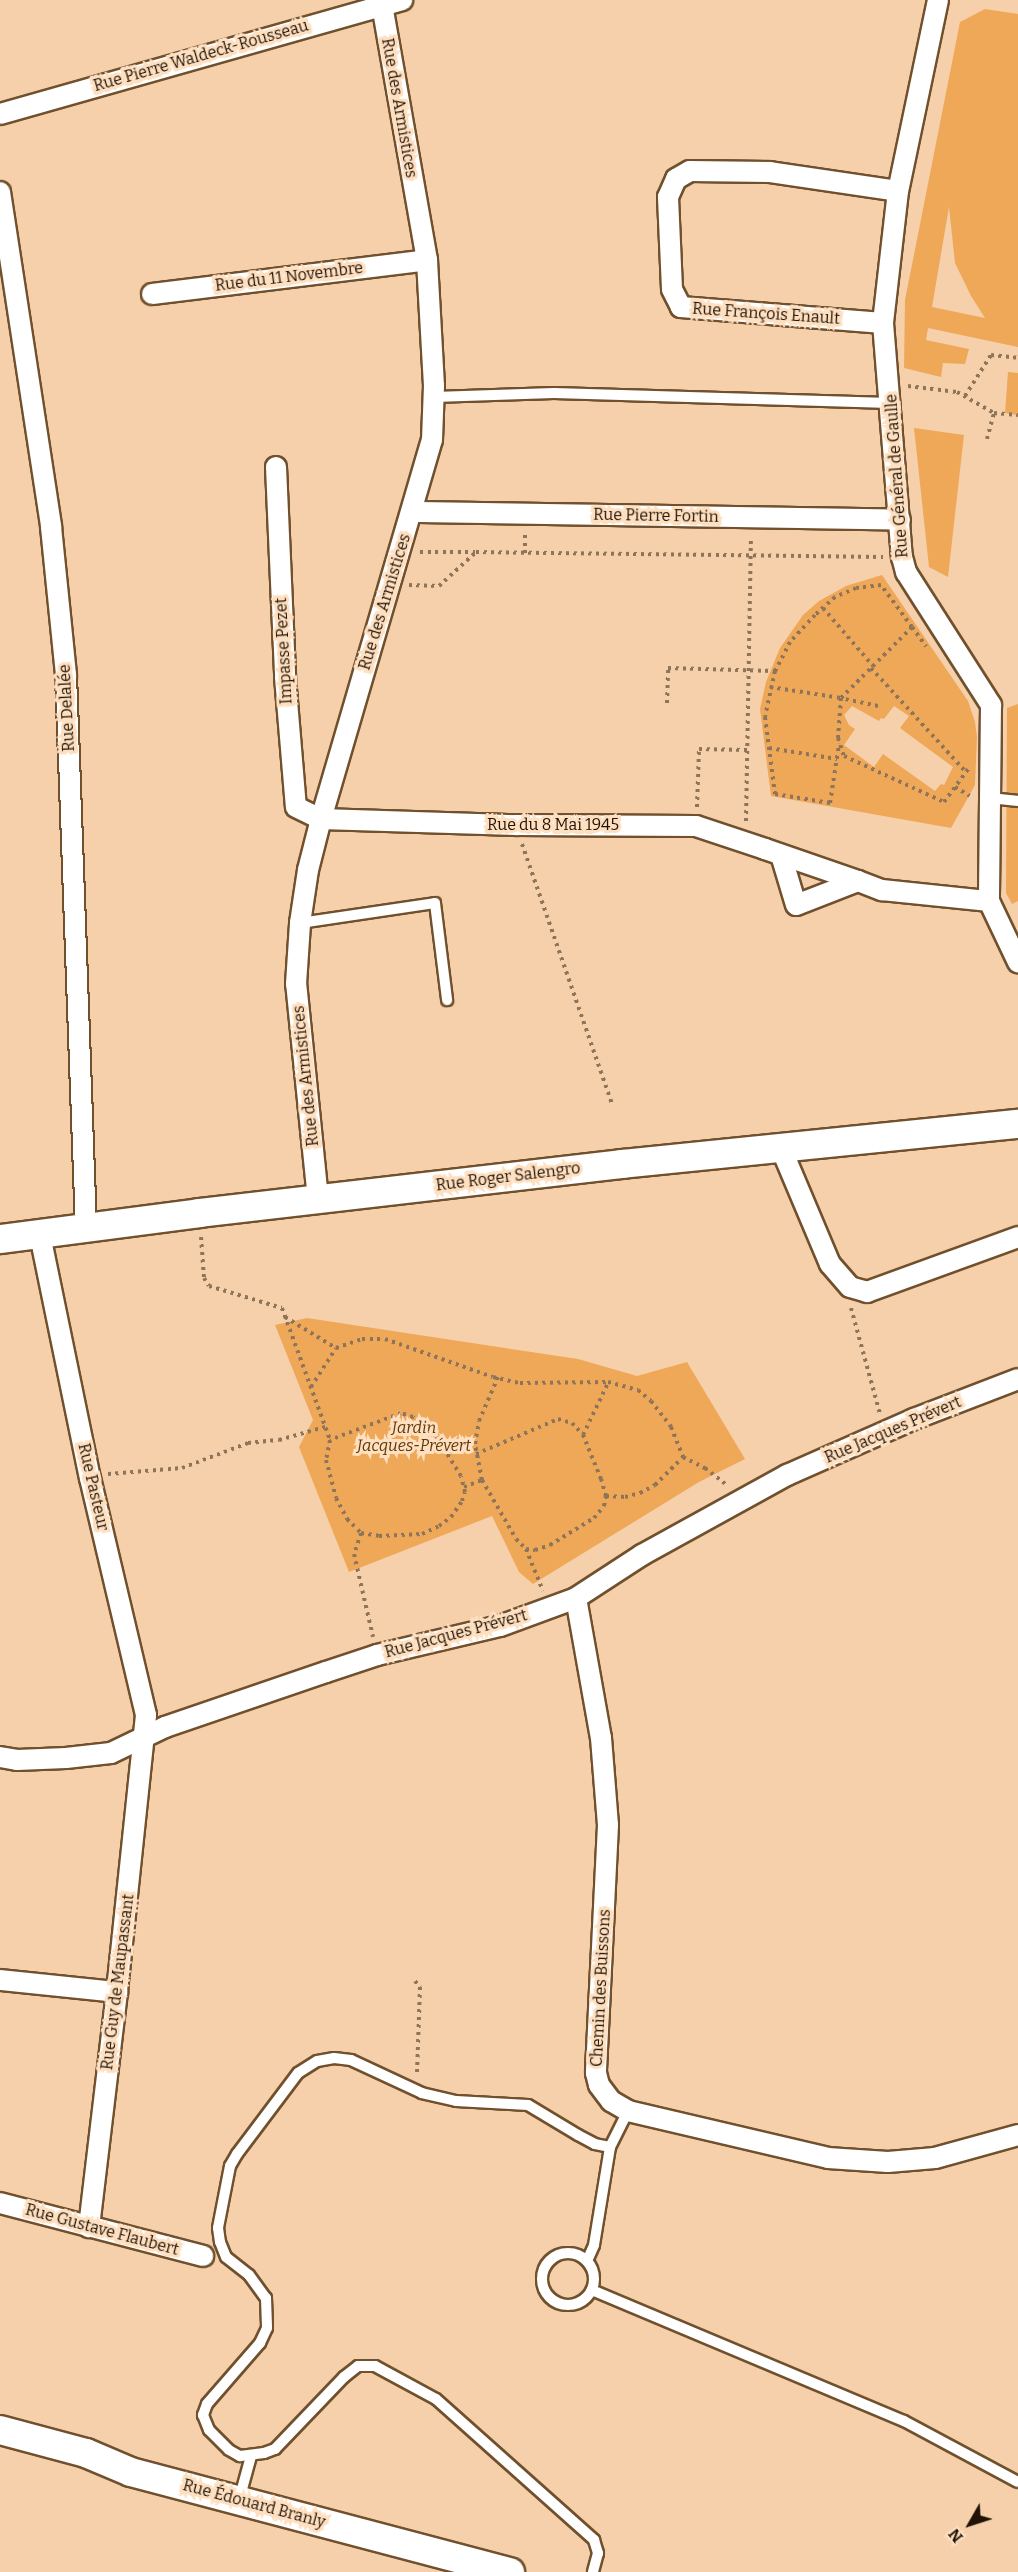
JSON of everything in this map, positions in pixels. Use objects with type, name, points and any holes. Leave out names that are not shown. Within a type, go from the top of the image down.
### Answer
[{"type":"main road","name":"Rue Roger Salengro","points":[[0,1239],[199,1212],[1018,1124]]},
{"type":"main road","name":"Rue Édouard Branly","points":[[0,2430],[86,2453],[130,2472],[510,2572]]},
{"type":"street","name":"Rue Pierre Waldeck-Rousseau","points":[[0,114],[381,2],[402,0]]},
{"type":"street","name":"Rue Général de Gaulle","points":[[938,0],[898,191],[883,323],[902,557],[906,573],[991,705],[989,901],[1018,962]]},
{"type":"street","name":"Rue des Armistices","points":[[318,1199],[297,984],[300,923],[308,870],[321,819],[432,440],[434,397],[427,260],[381,2]]},
{"type":"street","name":"Rue François Enault","points":[[883,323],[681,307],[672,289],[668,197],[676,179],[690,171],[770,172],[898,191]]},
{"type":"street","name":"Rue Delalée","points":[[0,192],[51,527],[66,675],[86,1229]]},
{"type":"street","name":"Rue du 11 Novembre","points":[[152,294],[427,260]]},
{"type":"street","name":"Impasse Pezet","points":[[276,467],[285,678],[296,807],[321,819]]},
{"type":"street","name":"Rue Pierre Fortin","points":[[412,512],[900,520]]},
{"type":"street","name":"Rue du 8 Mai 1945","points":[[321,819],[516,825],[696,826],[882,890],[989,901]]},
{"type":"street","points":[[781,855],[796,905],[858,881]]},
{"type":"street","points":[[781,1148],[830,1264],[850,1287],[867,1292],[1018,1237]]},
{"type":"street","name":"Rue Pasteur","points":[[40,1235],[90,1478],[146,1715],[144,1737]]},
{"type":"street","name":"Rue Jacques Prévert","points":[[0,1757],[17,1760],[111,1753],[165,1727],[377,1655],[500,1626],[576,1598],[642,1555],[787,1475],[1018,1378]]},
{"type":"street","name":"Chemin des Buissons","points":[[576,1598],[601,1738],[608,1825],[596,2073],[599,2085],[611,2101],[628,2111],[840,2159],[888,2162],[935,2158],[1018,2135]]},
{"type":"street","name":"Rue Guy de Maupassant","points":[[89,2227],[144,1737]]},
{"type":"street","points":[[0,1980],[117,1992]]},
{"type":"street","name":"Rue Gustave Flaubert","points":[[0,2204],[203,2256]]},
{"type":"lane","points":[[434,397],[554,393],[890,394]]},
{"type":"lane","points":[[990,798],[1018,801]]},
{"type":"lane","points":[[300,923],[435,903],[447,1000]]},
{"type":"lane","points":[[593,2572],[598,2553],[594,2540],[436,2399],[375,2366],[358,2366],[344,2377],[275,2449],[251,2456],[240,2456],[229,2450],[209,2430],[203,2415],[207,2404],[260,2343],[267,2328],[266,2298],[249,2275],[226,2257],[219,2242],[218,2228],[230,2166],[298,2073],[317,2061],[334,2058],[351,2060],[414,2089],[456,2101],[528,2105],[594,2144],[610,2147]]},
{"type":"lane","points":[[587,2261],[594,2245],[610,2147],[628,2111]]},
{"type":"lane","points":[[572,2254],[587,2261],[594,2275],[592,2290],[582,2301],[567,2305],[552,2299],[543,2286],[544,2269],[556,2256],[572,2254]]},
{"type":"lane","points":[[203,2256],[226,2257]]},
{"type":"lane","points":[[592,2290],[904,2421],[1018,2482]]},
{"type":"lane","points":[[239,2500],[251,2456]]},
{"type":"path","points":[[965,396],[991,355],[1018,358]]},
{"type":"path","points":[[890,394],[957,392],[994,413],[1018,415]]},
{"type":"path","points":[[987,439],[994,413]]},
{"type":"path","points":[[746,842],[751,518]]},
{"type":"path","points":[[437,552],[902,557]]},
{"type":"path","points":[[390,584],[439,586],[476,552]]},
{"type":"path","points":[[840,743],[830,803],[775,794],[765,717],[770,687],[775,671],[790,642],[823,608],[835,597],[856,588],[881,585],[931,654]]},
{"type":"path","points":[[823,608],[872,667],[966,772]]},
{"type":"path","points":[[912,627],[841,698],[837,719],[844,756],[944,802],[971,764]]},
{"type":"path","points":[[667,703],[668,668],[775,671]]},
{"type":"path","points":[[770,687],[878,706]]},
{"type":"path","points":[[769,748],[837,759]]},
{"type":"path","points":[[696,826],[699,749],[748,750]]},
{"type":"path","points":[[516,825],[612,1104]]},
{"type":"path","points":[[199,1212],[204,1278],[209,1286],[282,1308],[330,1440],[326,1460],[336,1498],[347,1519],[361,1533],[402,1536],[422,1534],[439,1526],[462,1502],[464,1487],[461,1476],[446,1452],[426,1427],[413,1416],[401,1413],[330,1440]]},
{"type":"path","points":[[850,1287],[852,1311],[885,1432]]},
{"type":"path","points":[[285,1317],[336,1348]]},
{"type":"path","points":[[311,1387],[336,1348],[362,1339],[385,1339],[520,1383],[608,1382],[638,1390],[651,1401],[670,1427],[683,1457],[724,1481],[736,1502]]},
{"type":"path","points":[[498,1377],[479,1421],[475,1444],[476,1454],[482,1480],[516,1539],[526,1549],[549,1608]]},
{"type":"path","points":[[583,1435],[608,1382]]},
{"type":"path","points":[[476,1454],[558,1419],[572,1423],[583,1435],[606,1496],[604,1506],[594,1518],[550,1545],[536,1550],[526,1549]]},
{"type":"path","points":[[90,1478],[117,1472],[182,1468],[248,1443],[279,1440],[325,1427]]},
{"type":"path","points":[[606,1496],[625,1497],[655,1485],[683,1457]]},
{"type":"path","points":[[464,1487],[482,1480]]},
{"type":"path","points":[[361,1533],[354,1554],[377,1655]]},
{"type":"path","points":[[414,2089],[419,2062],[420,1987],[415,1981]]},
{"type":"green space","points":[[985,9],[1018,14],[1018,347],[928,328],[926,340],[969,349],[965,364],[943,363],[941,377],[904,368],[905,300],[960,22]],"holes":[[[949,207],[955,263],[971,296],[985,318],[932,307]]]},
{"type":"green space","points":[[1008,372],[1018,373],[1018,415],[1005,413]]},
{"type":"green space","points":[[914,428],[964,435],[948,577],[929,567]]},
{"type":"green space","points":[[882,575],[968,701],[977,737],[975,785],[951,828],[771,796],[760,709],[766,682],[780,648],[803,615],[819,601],[846,586]],"holes":[[[852,706],[879,721],[881,718],[884,719],[894,706],[909,716],[900,728],[953,767],[944,785],[941,784],[935,791],[883,754],[874,767],[844,745],[855,729],[849,725],[844,715]]]},
{"type":"green space","points":[[1018,704],[1018,901],[1012,904],[1006,893],[1007,708]]},
{"type":"green space","name":"Jardin Jacques-Prévert","points":[[307,1318],[578,1359],[637,1376],[687,1362],[745,1459],[699,1482],[533,1584],[519,1572],[492,1516],[349,1572],[299,1447],[313,1420],[275,1325]]}]
